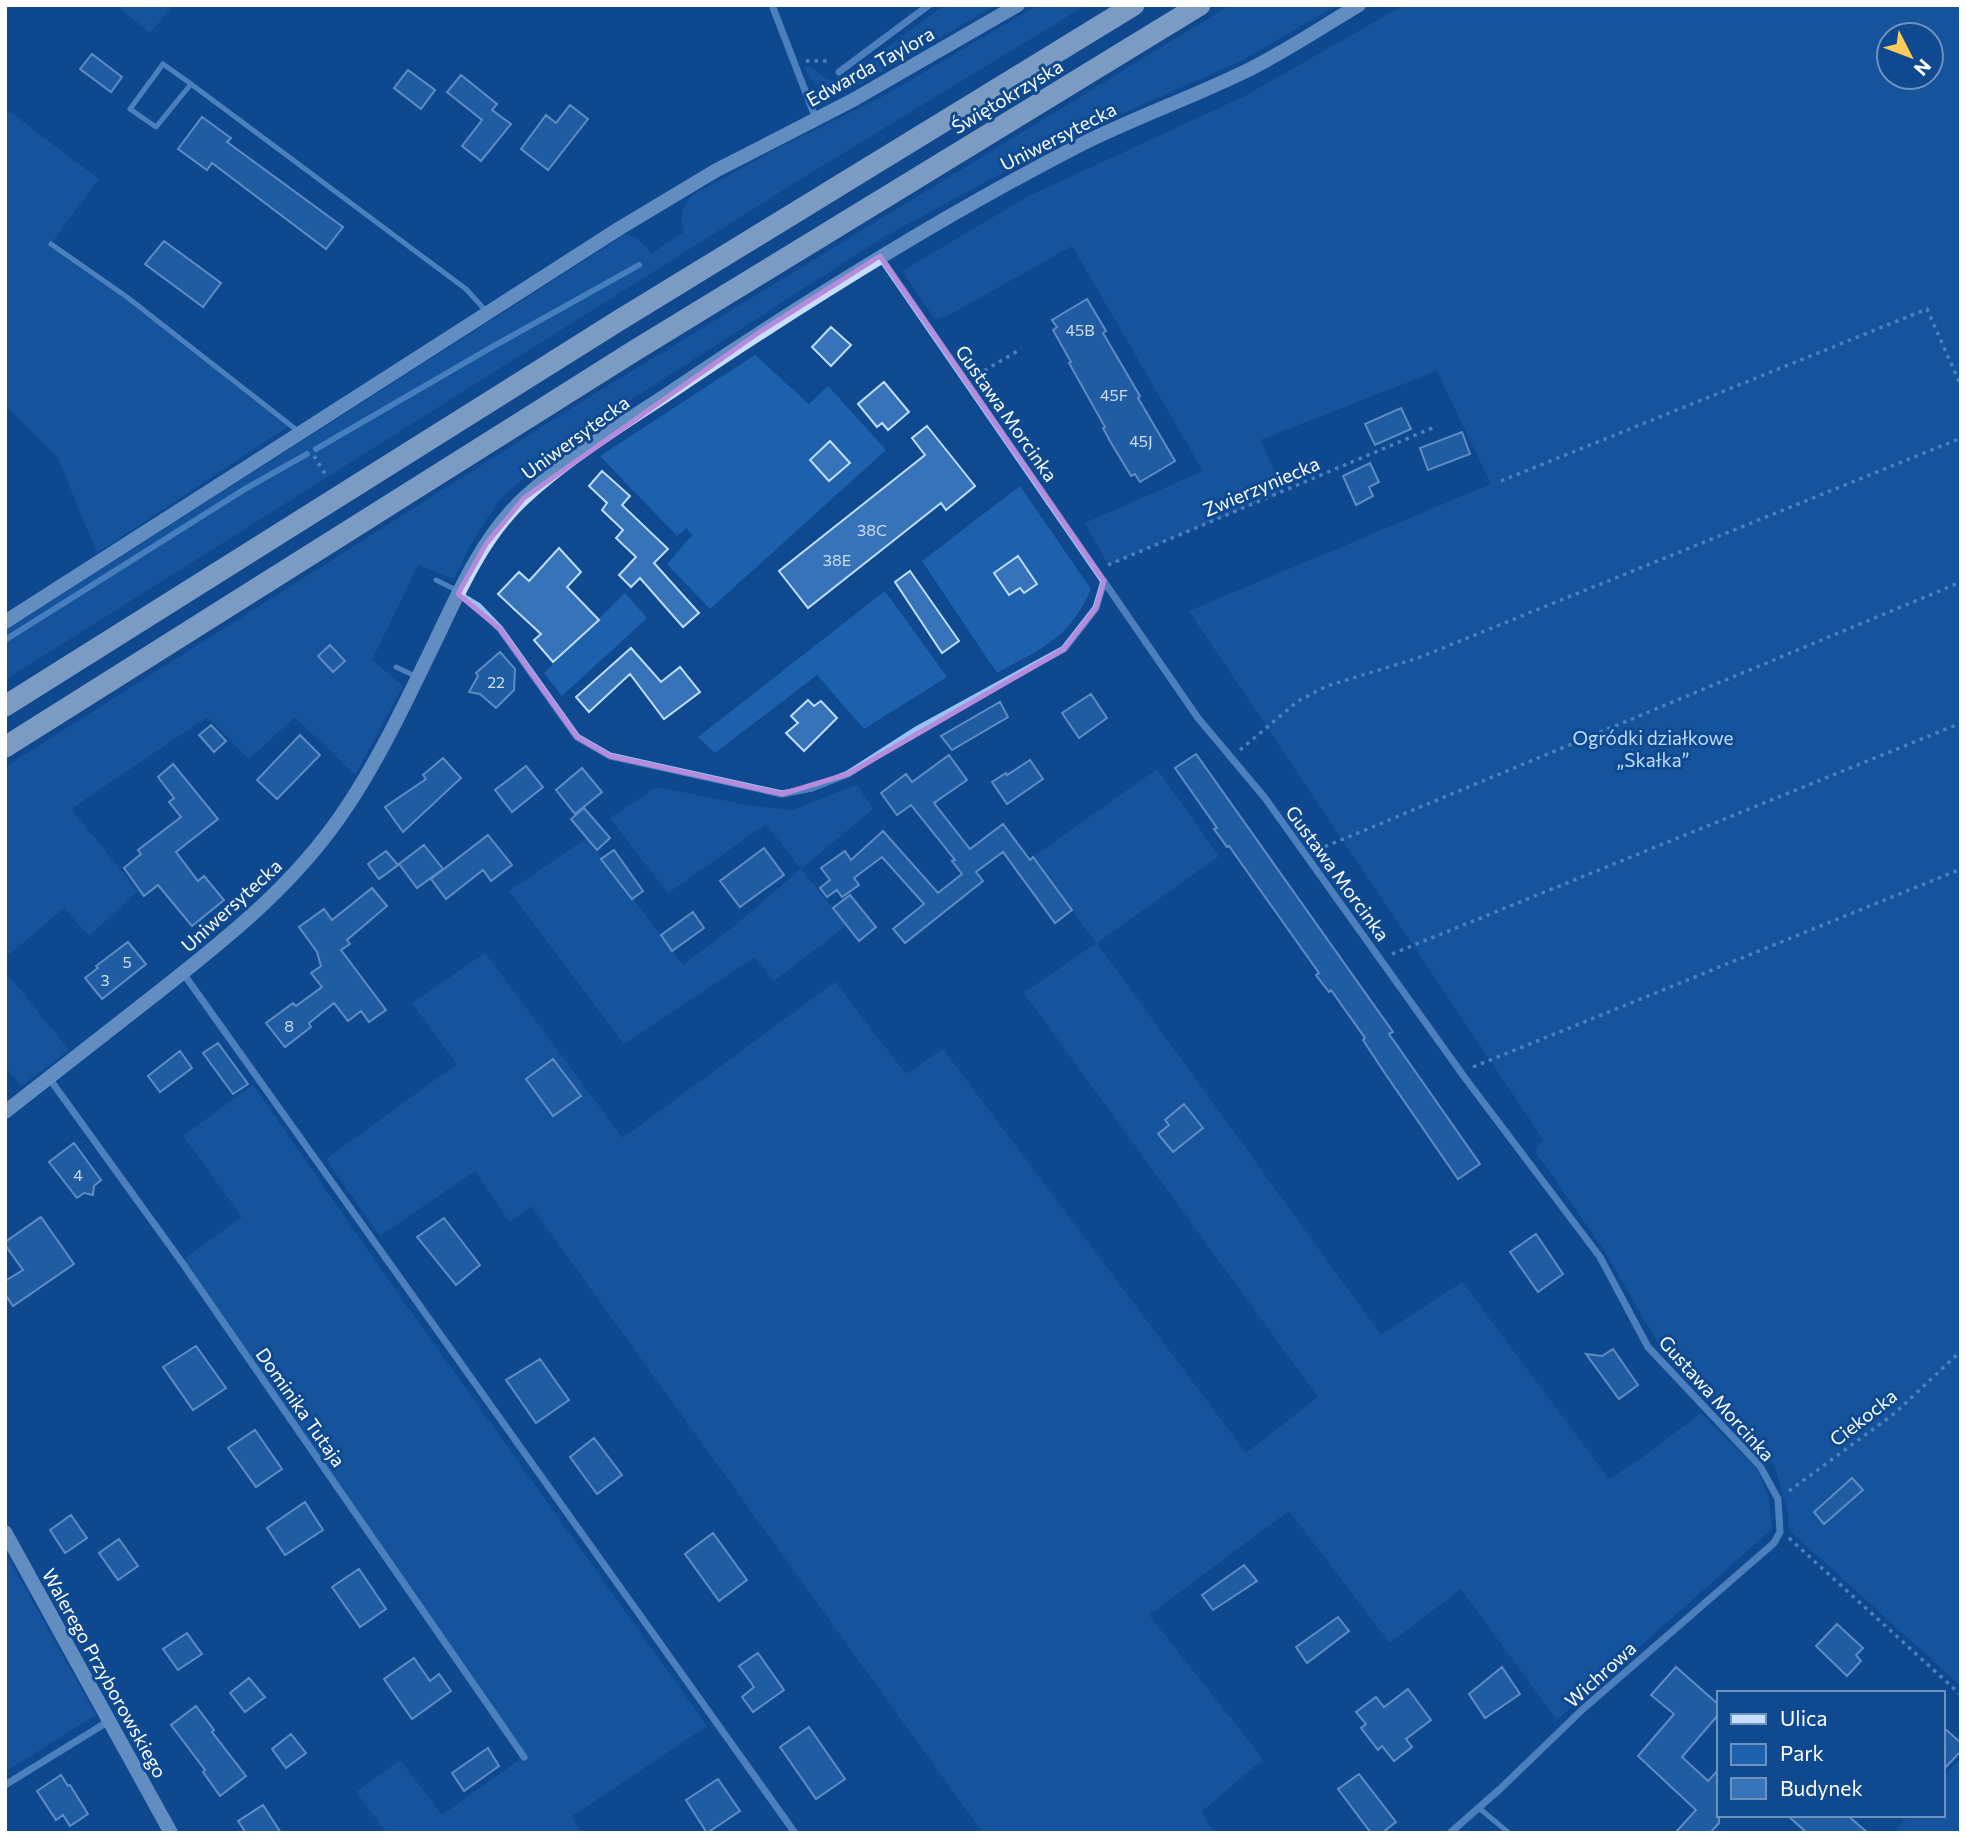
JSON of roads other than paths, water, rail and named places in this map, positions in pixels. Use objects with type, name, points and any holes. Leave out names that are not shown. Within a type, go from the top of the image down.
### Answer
[{"type":"highway","name":"Świętokrzyska","points":[[5,706],[618,321],[1134,5]]},
{"type":"highway","name":"Świętokrzyska","points":[[5,747],[838,225],[1200,5]]},
{"type":"street","points":[[772,5],[816,118]]},
{"type":"street","points":[[839,72],[929,5]]},
{"type":"street","name":"Edwarda Taylora","points":[[5,622],[642,215],[715,171],[853,100],[1018,5]]},
{"type":"street","name":"Uniwersytecka","points":[[5,1112],[183,973],[262,908],[295,874],[329,833],[382,750],[458,593],[486,544],[505,517],[553,473],[758,333],[880,256],[978,199],[1083,144],[1245,72],[1359,5]]},
{"type":"street","name":"Gustawa Morcinka","points":[[880,256],[1198,718],[1265,798],[1460,1071],[1600,1257],[1648,1348],[1760,1466],[1778,1499],[1780,1532],[1774,1543]]},
{"type":"street","points":[[458,593],[478,606],[500,629],[577,737],[610,756],[782,794],[812,788],[848,774],[918,729],[1064,649],[1096,608],[1104,581]]},
{"type":"street","points":[[183,973],[795,1833]]},
{"type":"street","name":"Dominika Tutaja","points":[[49,1078],[181,1261],[524,1757]]},
{"type":"street","name":"Walerego Przyborowskiego","points":[[5,1532],[171,1833]]},
{"type":"street","name":"Wichrowa","points":[[1450,1833],[1583,1709],[1774,1543]]},
{"type":"street","points":[[5,1786],[109,1720]]},
{"type":"lane","points":[[191,84],[156,127],[130,109],[163,64],[191,84],[466,289],[488,313]]},
{"type":"lane","points":[[51,244],[127,297],[300,433]]},
{"type":"lane","points":[[436,580],[458,593]]},
{"type":"lane","points":[[396,667],[418,677]]},
{"type":"lane","points":[[1479,1808],[1509,1833]]},
{"type":"waterway","points":[[316,449],[639,265]]},
{"type":"waterway","points":[[5,640],[245,489],[307,454]]},
{"type":"park label","name":"Ogródki działkowe „Skałka”","points":[[1653,748]]}]
